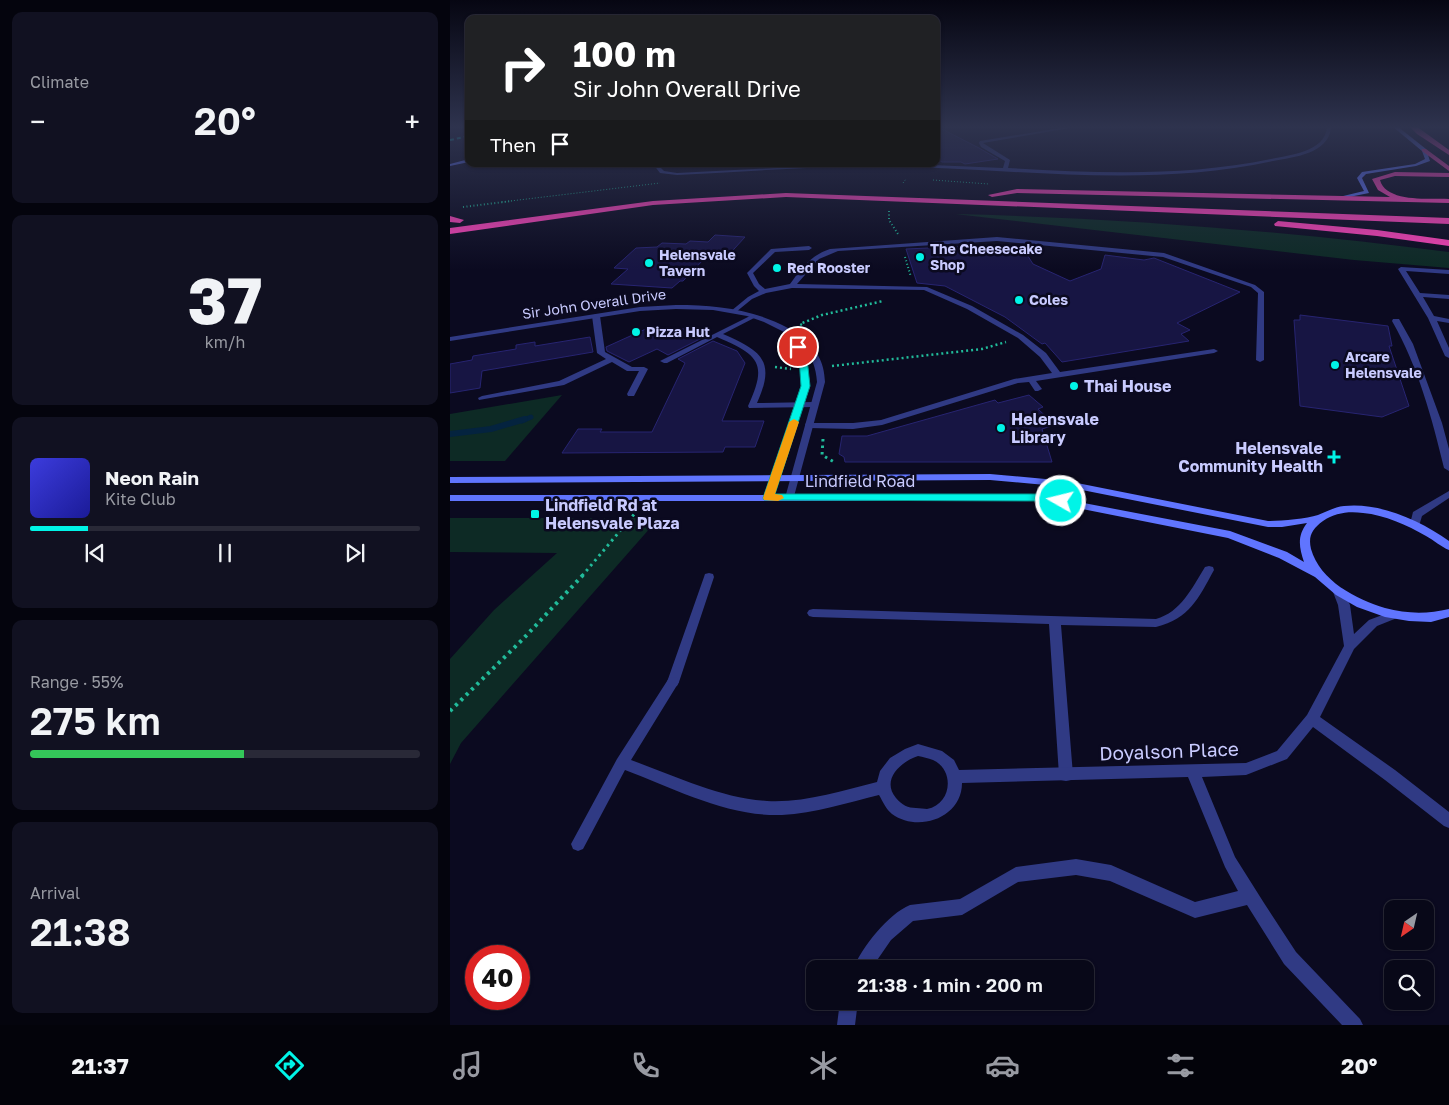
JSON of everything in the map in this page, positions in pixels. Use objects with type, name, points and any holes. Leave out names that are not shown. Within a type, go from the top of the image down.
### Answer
[{"type":"highway","points":[[1413,200],[1400,198],[1383,191],[1378,186],[1376,179],[1395,174],[1449,175]]},
{"type":"highway","points":[[734,189],[820,188],[1449,214]]},
{"type":"highway","points":[[619,198],[679,192]]},
{"type":"highway","points":[[992,195],[1018,192],[1449,200]]},
{"type":"highway","points":[[450,233],[465,229],[653,203],[744,196],[820,196],[1449,222]]},
{"type":"highway","points":[[1017,204],[1061,209],[1312,227],[1449,243]]},
{"type":"highway","points":[[450,220],[469,219]]},
{"type":"street","points":[[1340,198],[1367,192],[1359,179],[1363,174]]},
{"type":"street","points":[[792,286],[821,253],[838,249],[997,239],[1164,255],[1253,286],[1261,292],[1260,360]]},
{"type":"street","points":[[764,291],[756,285],[750,274],[767,254],[778,249],[809,248]]},
{"type":"street","points":[[1449,272],[1401,269],[1432,318],[1449,356]]},
{"type":"street","points":[[734,311],[750,298],[764,291],[792,286],[925,288],[945,294],[1022,338],[1042,355],[1057,374]]},
{"type":"street","points":[[1418,295],[1449,297]]},
{"type":"street","name":"Sir John Overall Drive","points":[[450,339],[640,309],[690,306],[734,311],[754,316],[784,329],[805,344],[821,368]]},
{"type":"street","points":[[596,316],[601,353],[630,369],[644,369],[631,394]]},
{"type":"street","points":[[664,361],[754,316]]},
{"type":"street","points":[[1432,318],[1449,321]]},
{"type":"street","points":[[1396,321],[1409,344],[1438,423],[1449,468]]},
{"type":"street","points":[[718,335],[754,354],[762,367],[763,375],[752,406],[814,405]]},
{"type":"street","points":[[768,498],[806,386],[805,369],[796,339]]},
{"type":"street","points":[[810,425],[853,426],[882,422],[1030,378],[1214,350]]},
{"type":"street","points":[[482,398],[561,383],[612,360]]},
{"type":"street","points":[[790,498],[821,382],[821,368]]},
{"type":"street","points":[[1030,378],[1038,389]]},
{"type":"street","name":"Lindfield Road","points":[[450,480],[1025,479],[1067,484],[1268,524],[1282,524],[1318,518],[1341,511],[1371,511],[1415,524],[1437,536],[1449,546]]},
{"type":"street","points":[[1415,524],[1417,514],[1449,494]]},
{"type":"street","name":"Lindfield Road","points":[[450,498],[1042,498],[1230,536],[1284,555],[1318,574]]},
{"type":"street","points":[[1318,518],[1307,528],[1303,542],[1307,557],[1318,574],[1339,592],[1364,606],[1392,615],[1420,618],[1448,615]]},
{"type":"street","points":[[813,613],[1055,622],[1156,623],[1168,621],[1181,612],[1209,570]]},
{"type":"street","points":[[578,844],[622,763],[673,682],[709,577]]},
{"type":"street","points":[[1339,592],[1344,606],[1350,646]]},
{"type":"street","name":"Doyalson Place","points":[[956,777],[1193,772],[1246,769],[1282,754],[1312,719],[1350,646],[1373,623],[1392,615]]},
{"type":"street","points":[[1055,622],[1066,775]]},
{"type":"street","points":[[1312,719],[1390,774],[1448,819]]},
{"type":"street","points":[[918,750],[931,752],[942,757],[951,766],[956,777],[955,790],[950,800],[941,810],[929,815],[916,816],[904,813],[893,806],[887,798],[884,787],[885,776],[896,759],[906,753],[918,750]]},
{"type":"street","points":[[622,763],[732,803],[769,808],[801,806],[884,787]]},
{"type":"street","points":[[1193,772],[1230,862],[1250,896],[1290,958],[1354,1025]]},
{"type":"street","points":[[867,960],[885,934],[910,913],[962,907],[1016,875],[1076,867],[1111,873],[1195,910],[1250,896]]},
{"type":"street","points":[[846,1025],[848,1010]]},
{"type":"path","points":[[900,178],[914,179]]},
{"type":"path","points":[[903,183],[906,178]]},
{"type":"path","points":[[931,180],[992,184]]},
{"type":"path","points":[[460,208],[665,183]]},
{"type":"path","points":[[805,328],[800,324],[822,315],[886,300]]},
{"type":"path","points":[[821,368],[982,349],[1022,338]]},
{"type":"path","points":[[830,360],[834,374]]},
{"type":"path","points":[[762,367],[805,369]]},
{"type":"path","points":[[450,711],[557,606],[609,547],[647,497]]},
{"type":"green space","points":[[955,214],[1141,222],[1326,238],[1449,252],[1449,268],[1354,260]]},
{"type":"green space","points":[[562,395],[505,461],[450,461],[450,414]]},
{"type":"green space","points":[[450,518],[659,518],[461,743],[450,764],[450,659],[494,610],[557,553],[450,552]]},
{"type":"building","name":"Helensvale Tavern","points":[[715,235],[745,237],[724,260],[704,259],[683,281],[680,281],[672,288],[611,284],[628,269],[614,268],[636,248],[657,247],[662,243],[686,244],[690,241],[708,242]]},
{"type":"building","points":[[974,246],[976,250],[1022,247],[1033,264],[1070,281],[1101,269],[1105,255],[1144,260],[1154,258],[1240,292],[1177,323],[1190,330],[1181,334],[1189,341],[1062,362],[1045,343],[1042,344],[1005,317],[945,286],[917,283],[906,249]]},
{"type":"building","name":"Arcare Helensvale","points":[[1300,315],[1388,326],[1392,346],[1389,346],[1409,406],[1382,417],[1300,406],[1294,320],[1300,320]]},
{"type":"building","points":[[648,328],[685,329],[704,337],[668,355],[657,349],[629,362],[607,351],[606,347]]},
{"type":"building","points":[[590,337],[593,352],[482,371],[480,388],[450,393],[450,364],[472,360],[473,356],[516,349],[516,345],[535,342],[535,346]]},
{"type":"building","points":[[713,341],[737,351],[745,363],[722,421],[764,421],[755,447],[725,447],[723,452],[562,453],[578,429],[602,429],[600,432],[652,432],[685,363],[678,359]]},
{"type":"building","points":[[1029,395],[1043,407],[1038,409],[1055,425],[1042,429],[1052,462],[845,462],[844,457],[839,454],[842,436],[867,436],[995,400],[998,403]]},
{"type":"waterway","points":[[522,421],[531,417]]},
{"type":"waterway","points":[[450,434],[491,429],[525,419]]},
{"type":"slow traffic","points":[[778,498],[768,498],[794,422]]},
{"type":"place","name":"The Cheesecake Shop","points":[[920,257]]},
{"type":"place","name":"Helensvale Tavern","points":[[649,263]]},
{"type":"place","name":"Red Rooster","points":[[777,268]]},
{"type":"place","name":"Coles","points":[[1019,300]]},
{"type":"place","name":"Pizza Hut","points":[[636,332]]},
{"type":"place","name":"Arcare Helensvale","points":[[1335,365]]},
{"type":"place","name":"Thai House","points":[[1074,386]]},
{"type":"place","name":"Helensvale Library","points":[[1001,428]]},
{"type":"place","name":"Helensvale Community Health","points":[[1334,457]]},
{"type":"place","name":"Lindfield Rd at Helensvale Plaza","points":[[535,514]]},
{"type":"route","points":[[798,347],[803,358],[806,386],[768,498],[1042,498],[1061,501]]}]
